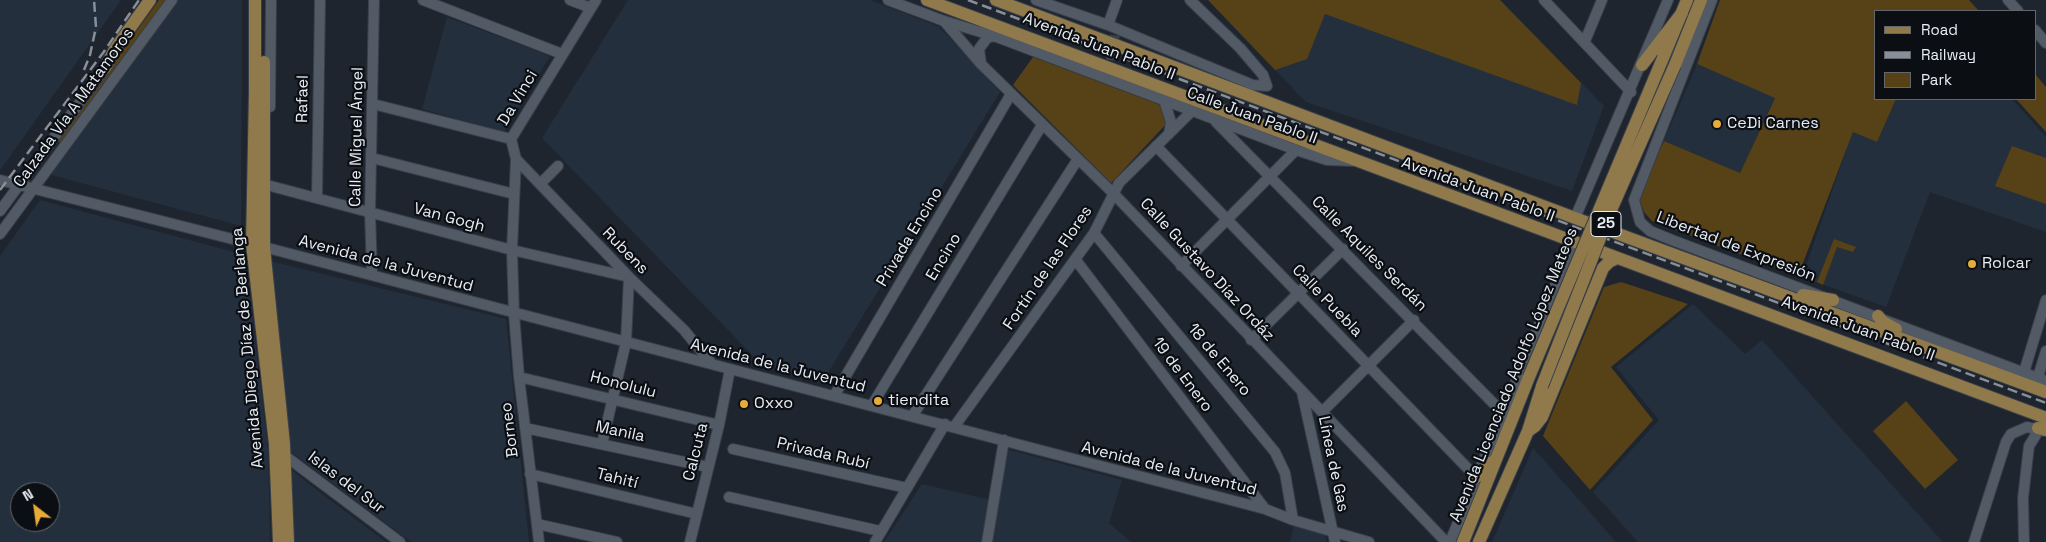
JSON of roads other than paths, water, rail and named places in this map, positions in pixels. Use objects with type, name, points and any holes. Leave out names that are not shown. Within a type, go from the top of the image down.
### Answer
[{"type":"main road","points":[[105,68],[150,0]]},
{"type":"main road","name":"Avenida Diego Díaz de Berlanga","points":[[255,0],[260,93]]},
{"type":"main road","name":"Avenida Diego Díaz de Berlanga","points":[[263,0],[258,246],[288,542]]},
{"type":"main road","name":"Avenida Juan Pablo II","points":[[927,0],[1617,258],[2044,426]]},
{"type":"main road","name":"Avenida Juan Pablo II","points":[[996,0],[1575,218],[2046,392]]},
{"type":"main road","name":"Avenida Licenciado Adolfo López Mateos","points":[[1463,542],[1529,377],[1687,0]]},
{"type":"main road","name":"Avenida Licenciado Adolfo López Mateos","points":[[1479,542],[1528,431],[1542,386],[1611,210],[1675,65],[1701,0]]},
{"type":"main road","points":[[1642,65],[1682,13]]},
{"type":"main road","name":"Avenida Diego Díaz de Berlanga","points":[[258,246],[263,184],[259,144]]},
{"type":"main road","points":[[1528,431],[1542,417],[1599,275],[1606,264],[1617,258]]},
{"type":"main road","points":[[1768,288],[1833,300]]},
{"type":"main road","points":[[1878,316],[1883,322],[1932,346],[1944,355]]},
{"type":"main road","name":"Avenida Diego Díaz de Berlanga","points":[[280,452],[280,542]]},
{"type":"main road","points":[[1476,477],[1496,458]]},
{"type":"street","name":"Calzada Vía A Matamoros","points":[[0,211],[156,0]]},
{"type":"street","name":"Calzada Vía A Matamoros","points":[[0,234],[172,0]]},
{"type":"street","points":[[249,0],[249,121],[259,144]]},
{"type":"street","points":[[259,144],[268,128],[271,0]]},
{"type":"street","name":"Rafael","points":[[317,198],[320,0]]},
{"type":"street","name":"Calle Miguel Ángel","points":[[372,275],[370,212],[374,0]]},
{"type":"street","points":[[423,0],[562,54]]},
{"type":"street","points":[[570,0],[594,4]]},
{"type":"street","name":"Calle Juan Pablo II","points":[[888,0],[1109,78],[1296,150],[1327,160],[1354,160]]},
{"type":"street","points":[[1036,0],[1253,85],[1268,86],[1263,75],[1240,48],[1190,0]]},
{"type":"street","points":[[1113,29],[1117,0]]},
{"type":"street","points":[[1544,0],[1585,41],[1630,92]]},
{"type":"street","points":[[1585,41],[1602,0]]},
{"type":"street","points":[[1575,218],[1642,65],[1668,0]]},
{"type":"street","name":"Libertad de Expresión","points":[[1712,0],[1634,200],[1636,214],[1644,227],[1655,233],[2042,379]]},
{"type":"street","points":[[2008,0],[2017,10]]},
{"type":"street","name":"Da Vinci","points":[[514,314],[512,250],[516,159],[511,139],[594,4]]},
{"type":"street","name":"Calle Gustavo Díaz Ordáz","points":[[944,21],[981,64],[1113,193],[1251,340],[1322,411],[1446,542]]},
{"type":"street","points":[[2036,31],[2046,43]]},
{"type":"street","points":[[981,64],[980,49],[982,43],[994,36]]},
{"type":"street","name":"Privada Encino","points":[[834,396],[1012,94]]},
{"type":"street","points":[[1164,100],[1171,122],[1169,134]]},
{"type":"street","points":[[373,104],[511,139]]},
{"type":"street","name":"Fortín de las Flores","points":[[875,542],[907,488],[950,425],[1094,233],[1119,183],[1193,110]]},
{"type":"street","name":"Calle Aquiles Serdán","points":[[1211,118],[1272,177],[1504,413]]},
{"type":"street","name":"Encino","points":[[872,405],[1042,125]]},
{"type":"street","points":[[51,141],[54,146],[64,148]]},
{"type":"street","name":"Calle Puebla","points":[[1156,146],[1476,477]]},
{"type":"street","points":[[1181,266],[1272,177],[1296,150]]},
{"type":"street","points":[[372,158],[514,194]]},
{"type":"street","name":"Rubens","points":[[516,159],[629,277],[684,330],[712,364]]},
{"type":"street","points":[[913,415],[1078,159]]},
{"type":"street","points":[[541,183],[558,166]]},
{"type":"street","name":"Avenida de la Juventud","points":[[0,180],[32,190],[372,275],[514,314],[913,415],[1265,509],[1293,520],[1369,542]]},
{"type":"street","name":"Van Gogh","points":[[263,184],[512,250],[629,277]]},
{"type":"street","name":"18 de Enero","points":[[1094,233],[1275,452],[1285,473],[1293,520]]},
{"type":"street","points":[[1450,542],[1573,242]]},
{"type":"street","points":[[1251,340],[1343,249]]},
{"type":"street","points":[[1564,260],[1579,258],[1586,260],[1592,263],[1599,275]]},
{"type":"street","name":"19 de Enero","points":[[1076,259],[1265,509]]},
{"type":"street","points":[[602,444],[626,342],[629,277]]},
{"type":"street","points":[[2024,372],[2046,300]]},
{"type":"street","name":"Borneo","points":[[514,314],[519,377],[539,542]]},
{"type":"street","points":[[1322,411],[1414,320]]},
{"type":"street","points":[[2042,379],[2046,351]]},
{"type":"street","name":"Calcuta","points":[[690,542],[719,425],[730,369]]},
{"type":"street","name":"Honolulu","points":[[519,377],[719,425]]},
{"type":"street","name":"Línea de Gas","points":[[1302,392],[1335,542]]},
{"type":"street","points":[[1974,542],[2006,442],[2011,434],[2021,429],[2031,426],[2044,426]]},
{"type":"street","points":[[2024,542],[2023,498],[2029,446],[2044,426]]},
{"type":"street","name":"Manila","points":[[525,428],[708,467]]},
{"type":"street","points":[[987,542],[1004,440]]},
{"type":"street","name":"Privada Rubí","points":[[733,449],[907,488]]},
{"type":"street","name":"Islas del Sur","points":[[280,452],[400,542]]},
{"type":"street","name":"Tahití","points":[[530,474],[697,514]]},
{"type":"street","points":[[729,497],[880,531]]},
{"type":"street","points":[[537,524],[617,542]]},
{"type":"tunnel","points":[[1109,75],[1115,33]]},
{"type":"railway","points":[[84,70],[90,55],[96,27],[94,0]]},
{"type":"railway","points":[[0,190],[103,53],[139,0]]},
{"type":"railway","points":[[968,0],[2046,403]]},
{"type":"place","name":"CeDi Carnes","points":[[1717,124]]},
{"type":"place","name":"Rolcar","points":[[1972,264]]},
{"type":"place","name":"tiendita","points":[[878,401]]},
{"type":"place","name":"Oxxo","points":[[744,404]]}]
